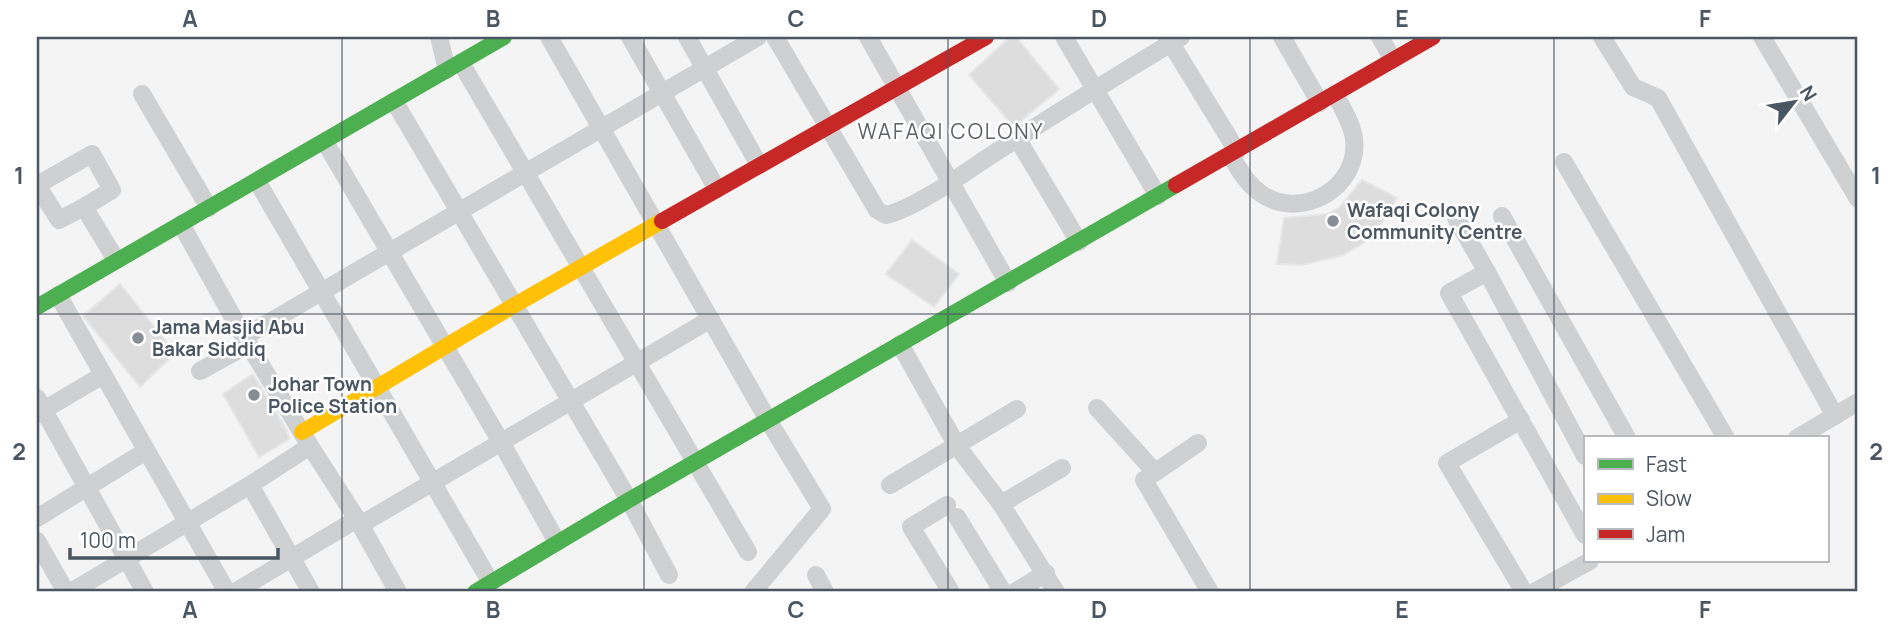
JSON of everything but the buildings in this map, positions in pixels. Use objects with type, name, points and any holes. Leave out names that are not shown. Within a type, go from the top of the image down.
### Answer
[{"type":"street","points":[[439,37],[454,67],[526,172],[748,552]]},
{"type":"street","points":[[37,307],[504,37]]},
{"type":"street","points":[[549,37],[768,420],[822,509],[754,592]]},
{"type":"street","points":[[630,37],[718,189]]},
{"type":"street","points":[[687,37],[759,165]]},
{"type":"street","points":[[200,371],[321,292],[758,37]]},
{"type":"street","points":[[775,37],[877,210],[886,215],[896,213],[951,181],[1173,39],[1234,153],[1245,180],[1262,195],[1283,203],[1310,202],[1331,194],[1345,177],[1353,157],[1353,138],[1347,118],[1327,98],[1282,37]]},
{"type":"street","points":[[868,37],[1008,283]]},
{"type":"street","points":[[37,541],[69,592],[250,485],[376,386],[898,87],[961,43],[986,37]]},
{"type":"street","points":[[1064,37],[1157,197]]},
{"type":"street","points":[[1380,37],[1393,60]]},
{"type":"street","points":[[257,181],[432,482],[483,587],[629,500],[1433,37]]},
{"type":"street","points":[[1602,37],[1633,87],[1658,98],[1835,416]]},
{"type":"street","points":[[1762,37],[1858,199]]},
{"type":"street","points":[[142,94],[209,208]]},
{"type":"street","points":[[394,101],[629,500],[669,575]]},
{"type":"street","points":[[1017,138],[1079,242]]},
{"type":"street","points":[[325,142],[557,542]]},
{"type":"street","points":[[1564,162],[1726,436]]},
{"type":"street","points":[[84,207],[116,260]]},
{"type":"street","points":[[1502,216],[1626,436]]},
{"type":"street","points":[[1456,218],[1584,454]]},
{"type":"street","points":[[181,224],[246,340],[358,522],[396,592]]},
{"type":"street","points":[[1487,272],[1449,293],[1584,533]]},
{"type":"street","points":[[58,295],[227,592]]},
{"type":"street","points":[[235,592],[292,557],[432,482],[711,319]]},
{"type":"street","points":[[900,344],[957,446],[1001,504],[1056,592]]},
{"type":"street","points":[[103,375],[39,408],[145,592]]},
{"type":"street","points":[[1800,436],[1858,402]]},
{"type":"street","points":[[1097,408],[1155,472]]},
{"type":"street","points":[[890,485],[1017,409]]},
{"type":"street","points":[[1521,420],[1447,463],[1524,592]]},
{"type":"street","points":[[1198,443],[1144,480],[1210,592]]},
{"type":"street","points":[[37,518],[146,451]]},
{"type":"street","points":[[1001,504],[1062,468]]},
{"type":"street","points":[[250,485],[312,592]]},
{"type":"street","points":[[951,592],[911,527],[952,511],[1003,592]]},
{"type":"street","points":[[1534,592],[1588,562]]},
{"type":"street","points":[[1015,592],[1046,573]]},
{"type":"street","points":[[816,575],[825,592]]},
{"type":"traffic: fast","points":[[37,307],[504,37]]},
{"type":"traffic: fast","points":[[475,592],[629,500],[1176,185]]},
{"type":"traffic: slow","points":[[302,432],[662,221]]},
{"type":"traffic: jam","points":[[662,221],[986,37]]},
{"type":"traffic: jam","points":[[1176,185],[1433,37]]},
{"type":"place","name":"Wafaqi Colony Community Centre","points":[[1333,221]]},
{"type":"place","name":"Jama Masjid Abu Bakar Siddiq","points":[[138,338]]},
{"type":"place","name":"Johar Town Police Station","points":[[254,395]]},
{"type":"district","name":"WAFAQI COLONY","points":[[951,132]]}]
